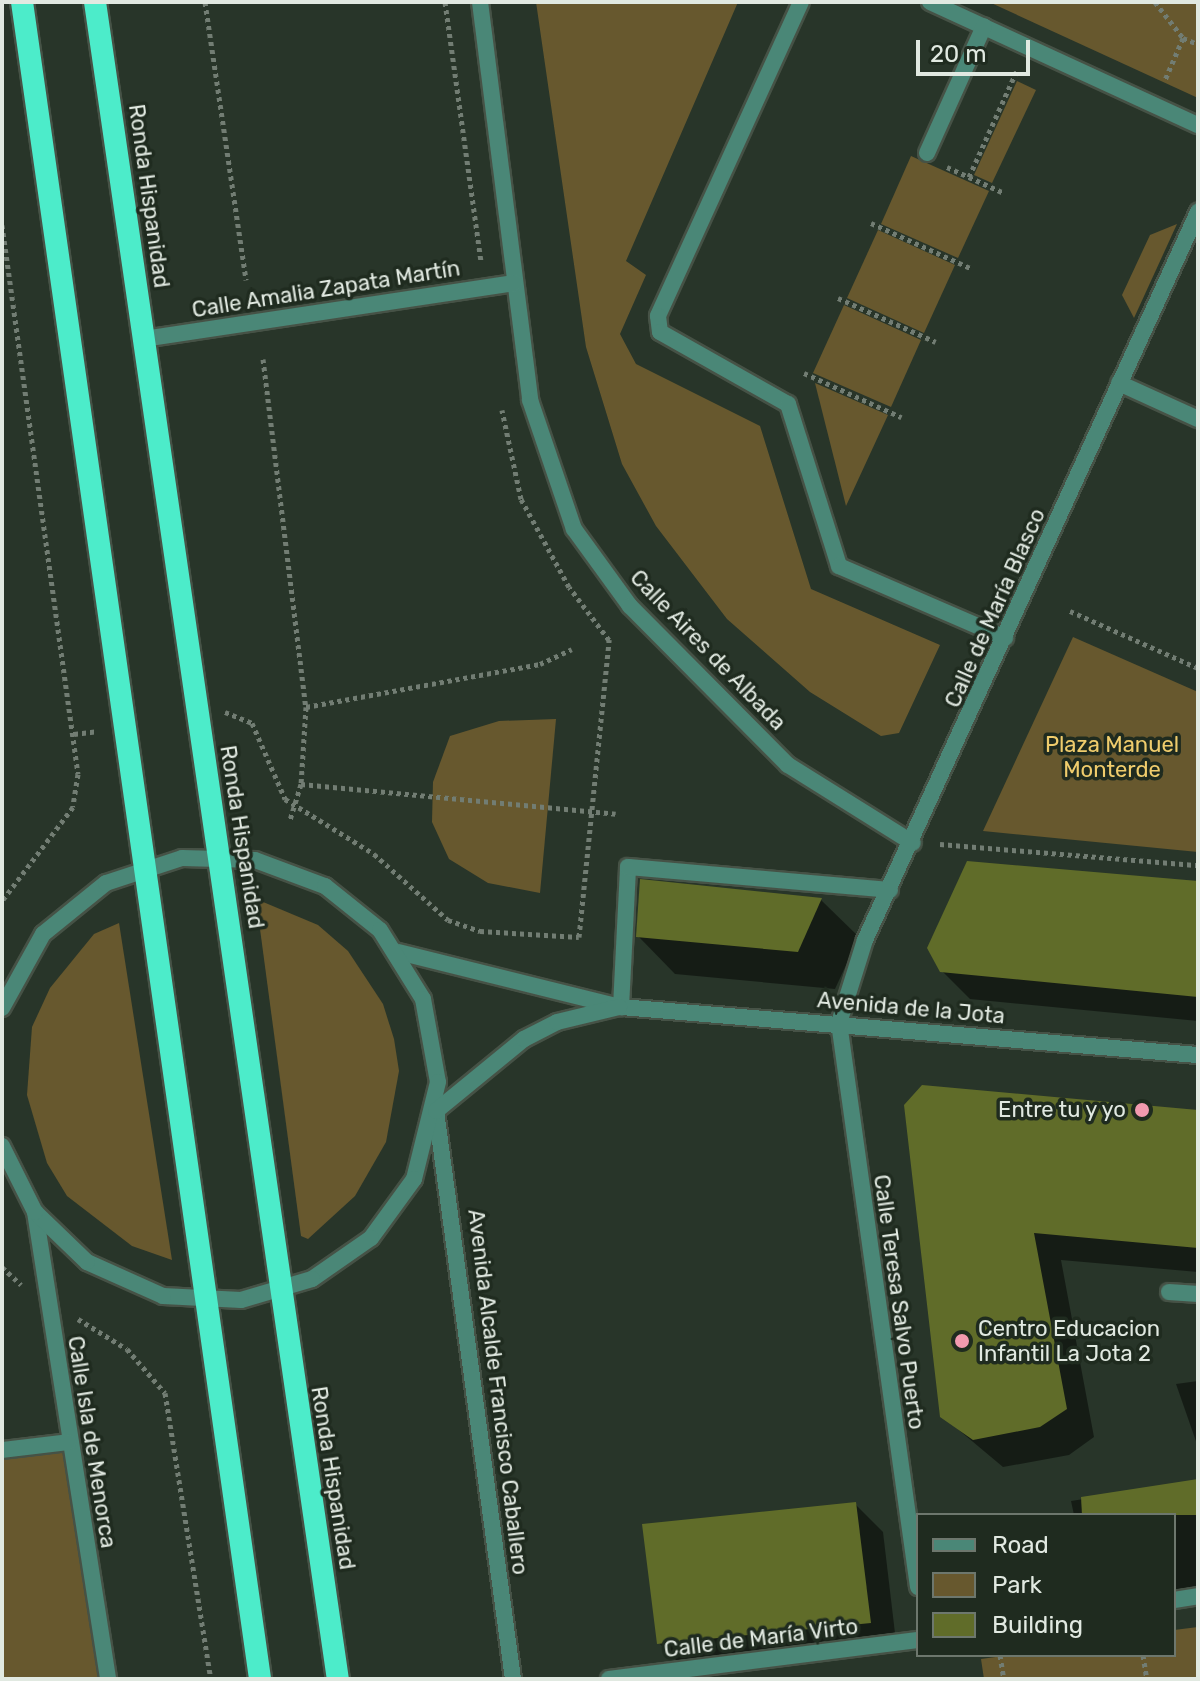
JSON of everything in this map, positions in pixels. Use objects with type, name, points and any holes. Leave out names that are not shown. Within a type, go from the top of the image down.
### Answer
[{"type":"highway","points":[[22,2],[204,1302],[260,1679]]},
{"type":"highway","name":"Ronda Hispanidad","points":[[95,2],[220,856],[278,1293],[338,1679]]},
{"type":"street","name":"Calle Aires de Albada","points":[[480,2],[530,400],[574,529],[630,606],[788,765],[913,843]]},
{"type":"street","points":[[801,2],[658,316],[672,345],[788,404],[833,559],[1005,638]]},
{"type":"street","points":[[930,2],[1198,125]]},
{"type":"street","points":[[931,158],[984,26]]},
{"type":"street","name":"Calle de María Blasco","points":[[839,1023],[853,969],[1198,212]]},
{"type":"street","name":"Calle Amalia Zapata Martín","points":[[144,339],[515,283]]},
{"type":"street","points":[[1119,383],[1198,419]]},
{"type":"street","points":[[2,1008],[43,934],[106,883],[144,866],[220,856],[291,869],[325,886],[398,952],[433,1031],[436,1111],[414,1179],[395,1210],[343,1262],[278,1293],[204,1302],[124,1283],[87,1262],[35,1212],[6,1171],[2,1146]]},
{"type":"street","points":[[621,1007],[628,867],[890,890]]},
{"type":"street","name":"Avenida de la Jota","points":[[398,952],[621,1007],[1198,1055]]},
{"type":"street","name":"Avenida de la Jota","points":[[436,1111],[524,1039],[621,1007]]},
{"type":"street","name":"Calle Teresa Salvo Puerto","points":[[839,1023],[916,1573]]},
{"type":"street","name":"Avenida Alcalde Francisco Caballero","points":[[436,1111],[513,1679]]},
{"type":"street","name":"Calle Isla de Menorca","points":[[35,1212],[46,1299],[108,1679]]},
{"type":"street","points":[[1169,1292],[1198,1294]]},
{"type":"street","points":[[2,1450],[69,1442]]},
{"type":"street","points":[[1176,1600],[1198,1596]]},
{"type":"street","name":"Calle de María Virto","points":[[609,1679],[916,1640]]},
{"type":"path","points":[[205,2],[246,280]]},
{"type":"path","points":[[1155,2],[1183,38],[1198,44]]},
{"type":"path","points":[[1162,86],[1183,38]]},
{"type":"path","points":[[969,177],[1017,70]]},
{"type":"path","points":[[931,158],[1004,193]]},
{"type":"path","points":[[871,223],[970,268]]},
{"type":"path","points":[[2,225],[74,734],[73,807],[2,901]]},
{"type":"path","points":[[838,298],[936,342]]},
{"type":"path","points":[[263,359],[306,707],[301,784],[290,819]]},
{"type":"path","points":[[804,373],[901,417]]},
{"type":"path","points":[[1070,611],[1198,668]]},
{"type":"path","points":[[198,716],[246,716],[273,781],[294,807],[374,854],[448,920],[571,941],[583,930],[609,640]]},
{"type":"path","points":[[306,707],[540,664],[572,649]]},
{"type":"path","points":[[74,734],[123,726]]},
{"type":"path","points":[[301,784],[616,814]]},
{"type":"path","points":[[913,843],[1198,865]]},
{"type":"path","points":[[2,1267],[46,1299],[127,1349],[165,1393],[211,1679]]},
{"type":"path","points":[[1000,1657],[1004,1679]]},
{"type":"path","points":[[1143,1657],[1147,1679]]},
{"type":"green space","points":[[536,2],[738,2],[626,261],[646,275],[620,334],[636,364],[760,426],[811,589],[940,645],[899,733],[881,736],[810,692],[727,619],[656,526],[622,464],[586,347]]},
{"type":"green space","points":[[989,2],[1198,2],[1198,98]]},
{"type":"green space","points":[[1017,81],[1036,90],[992,183],[974,175]]},
{"type":"green space","points":[[911,156],[989,191],[958,258],[881,224]]},
{"type":"green space","points":[[1177,224],[1134,318],[1122,295],[1150,235]]},
{"type":"green space","points":[[878,230],[955,265],[924,333],[847,298]]},
{"type":"green space","points":[[844,305],[921,340],[891,407],[813,373]]},
{"type":"green space","points":[[815,383],[888,415],[846,506]]},
{"type":"green space","name":"Plaza Manuel Monterde","points":[[1073,637],[1198,692],[1198,852],[983,831]]},
{"type":"green space","points":[[556,719],[540,893],[488,883],[449,859],[432,822],[433,782],[450,736],[499,721]]},
{"type":"green space","points":[[256,899],[318,925],[348,951],[383,1004],[394,1039],[399,1071],[386,1142],[355,1196],[308,1239],[301,1236]]},
{"type":"green space","points":[[119,923],[172,1260],[132,1246],[67,1196],[47,1163],[27,1095],[32,1027],[50,988],[94,934]]},
{"type":"green space","points":[[69,1442],[108,1679],[2,1679],[2,1450]]},
{"type":"green space","points":[[1198,1627],[1198,1679],[984,1679],[981,1659],[996,1657],[1176,1657],[1176,1630]]},
{"type":"building","points":[[967,861],[1198,881],[1198,997],[940,972],[927,948]]},
{"type":"building","points":[[640,879],[822,898],[798,952],[636,937]]},
{"type":"building","points":[[922,1085],[1198,1110],[1198,1248],[1034,1233],[1067,1409],[1040,1427],[973,1440],[940,1417],[904,1105]]},
{"type":"building","points":[[1198,1479],[1198,1515],[1082,1513],[1081,1497]]},
{"type":"building","points":[[856,1502],[871,1623],[657,1644],[642,1524]]},
{"type":"place","name":"Entre tu y yo","points":[[1142,1110]]},
{"type":"place","name":"Centro Educacion Infantil La Jota 2","points":[[962,1341]]}]
